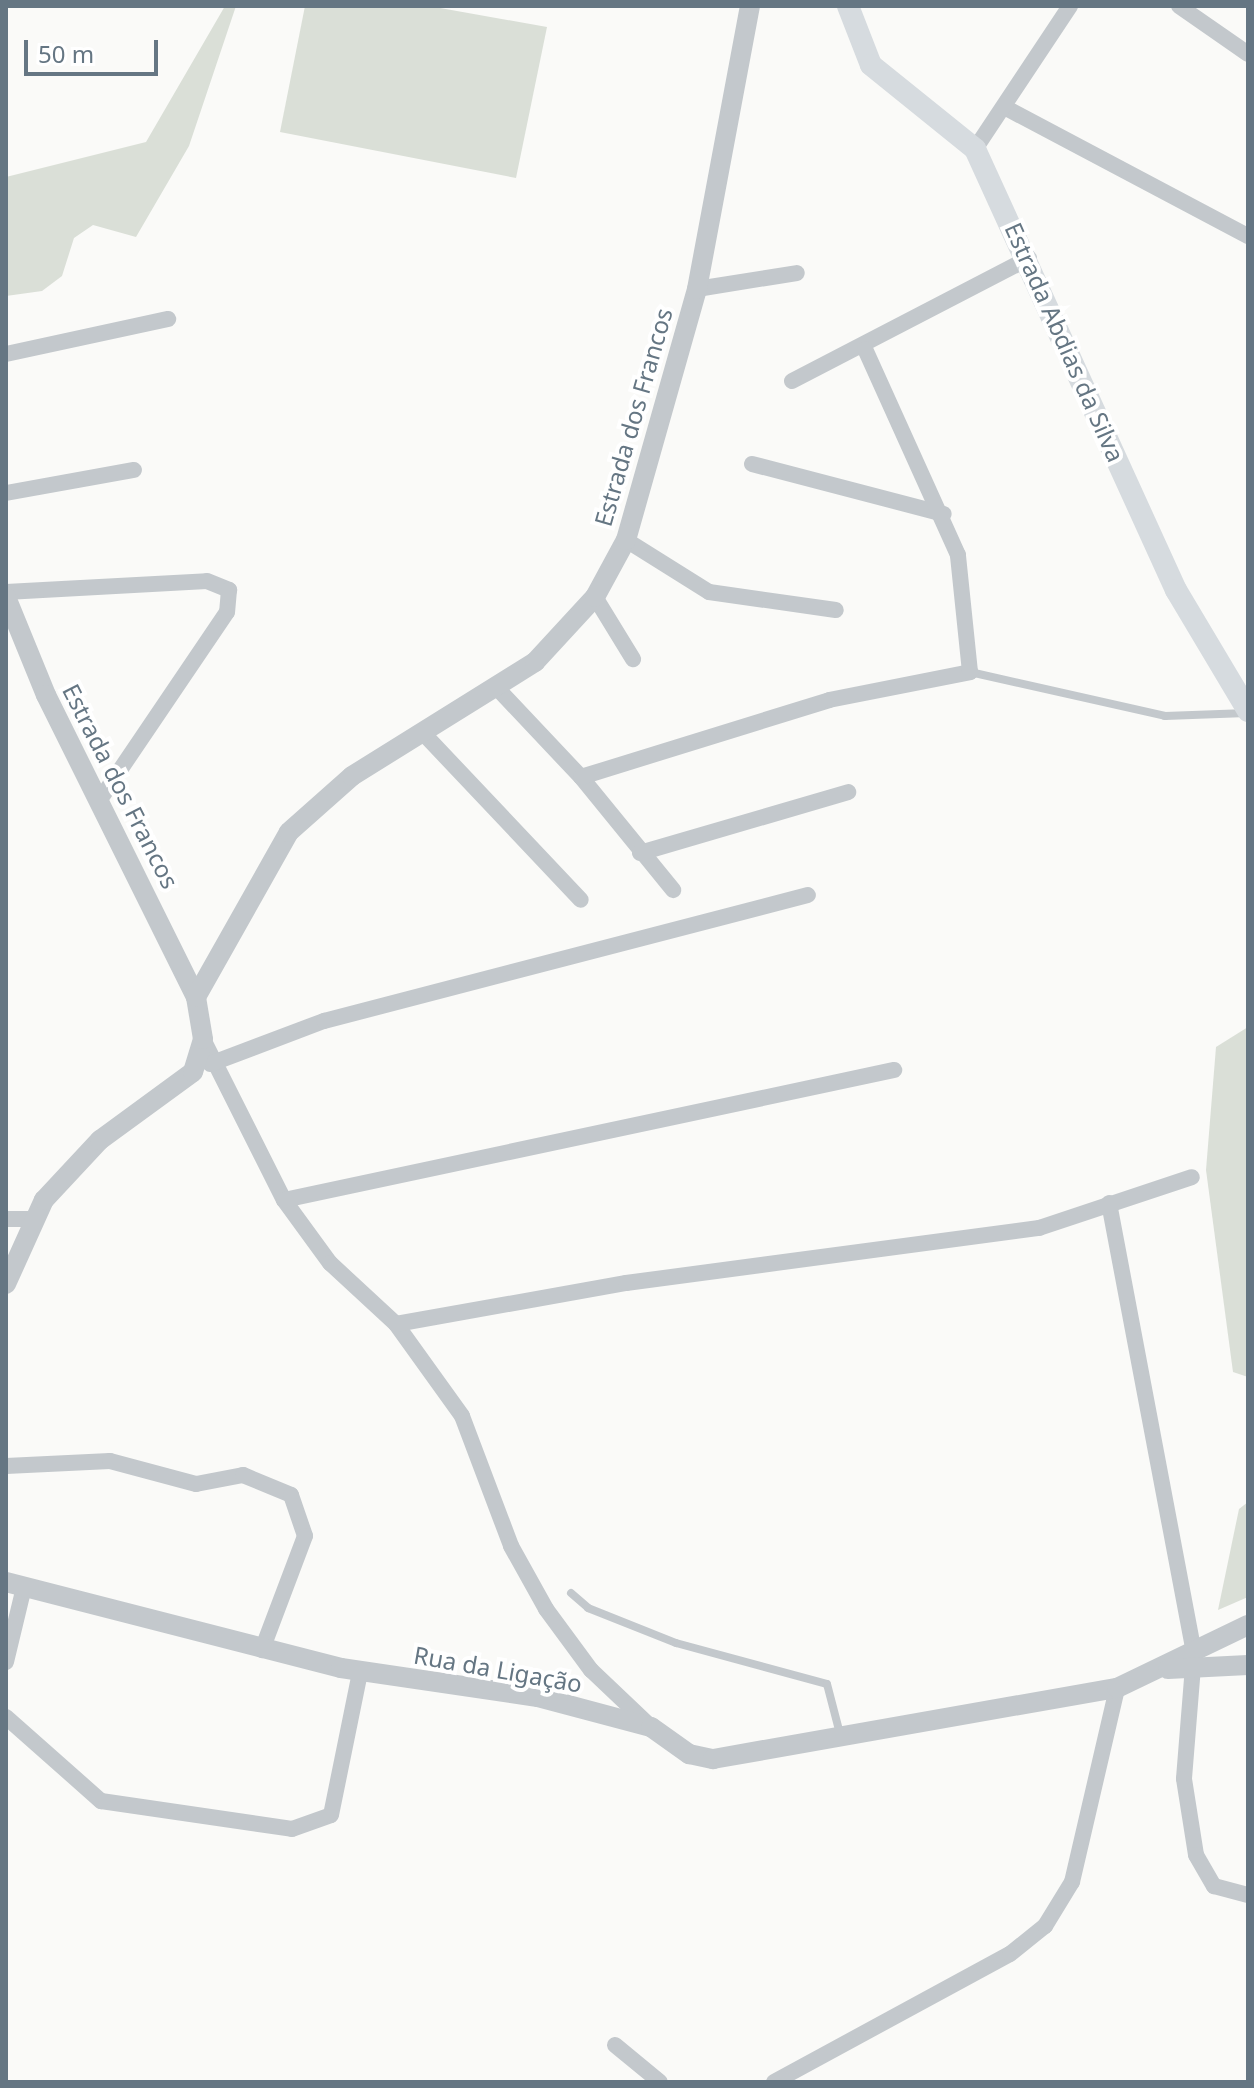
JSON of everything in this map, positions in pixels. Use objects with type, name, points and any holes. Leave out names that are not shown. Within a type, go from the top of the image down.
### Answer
[{"type":"main road","name":"Estrada Abdias da Silva","points":[[848,6],[871,65],[975,149],[1029,258],[1176,590],[1248,712]]},
{"type":"street","name":"Estrada dos Francos","points":[[196,997],[289,832],[352,776],[498,689],[563,639],[595,597],[626,540],[697,289],[750,6]]},
{"type":"street","points":[[975,149],[1006,108],[1070,6]]},
{"type":"street","points":[[1179,6],[1248,54]]},
{"type":"street","points":[[1006,108],[1248,236]]},
{"type":"street","points":[[792,381],[865,349],[1029,258]]},
{"type":"street","points":[[697,289],[797,273]]},
{"type":"street","points":[[6,354],[168,319]]},
{"type":"street","points":[[581,777],[829,700],[970,672],[968,604],[944,514],[865,349]]},
{"type":"street","points":[[752,464],[944,514]]},
{"type":"street","points":[[6,493],[134,470]]},
{"type":"street","points":[[626,540],[709,592],[836,610]]},
{"type":"street","points":[[6,594],[207,581],[229,590],[227,612],[101,798]]},
{"type":"street","name":"Estrada dos Francos","points":[[6,594],[46,695],[101,798],[196,997],[203,1039]]},
{"type":"street","points":[[595,597],[633,659]]},
{"type":"street","points":[[498,689],[581,777],[673,890]]},
{"type":"street","points":[[424,734],[581,900]]},
{"type":"street","points":[[640,853],[848,792]]},
{"type":"street","points":[[210,1064],[324,1021],[808,895]]},
{"type":"street","points":[[203,1039],[210,1064],[284,1200],[330,1263],[396,1324],[462,1416],[511,1546],[546,1609],[591,1670],[651,1727]]},
{"type":"street","points":[[6,1284],[33,1219],[100,1140],[193,1072],[203,1039]]},
{"type":"street","points":[[284,1200],[894,1070]]},
{"type":"street","points":[[396,1324],[626,1283],[1039,1228],[1192,1177]]},
{"type":"street","points":[[1109,1203],[1195,1661],[1184,1779],[1196,1855],[1214,1886],[1248,1895]]},
{"type":"street","points":[[6,1219],[33,1219]]},
{"type":"street","points":[[6,1466],[110,1461],[196,1484],[243,1475],[291,1495],[305,1536],[262,1650]]},
{"type":"street","points":[[6,1662],[15,1584]]},
{"type":"street","name":"Rua da Ligação","points":[[15,1584],[262,1650],[360,1672],[538,1697],[651,1727],[689,1754],[713,1759],[841,1739],[1117,1688],[1164,1669],[1195,1661],[1248,1665]]},
{"type":"street","name":"Rua da Ligação","points":[[1195,1661],[1248,1625]]},
{"type":"street","points":[[6,1717],[101,1801],[292,1829],[331,1815],[360,1672]]},
{"type":"street","points":[[774,2082],[1010,1954],[1045,1926],[1072,1882],[1117,1688]]},
{"type":"street","points":[[615,2045],[660,2082]]},
{"type":"lane","points":[[970,672],[1165,716],[1248,712]]},
{"type":"lane","points":[[571,1593],[588,1608],[676,1643],[827,1684],[841,1739]]},
{"type":"shaded area","points":[[225,6],[236,6],[189,146],[136,237],[93,225],[74,238],[62,276],[42,291],[6,296],[6,177],[146,142]]},
{"type":"shaded area","points":[[305,6],[429,6],[547,27],[516,178],[280,132]]},
{"type":"shaded area","points":[[1248,1027],[1248,1377],[1233,1372],[1206,1170],[1216,1047]]},
{"type":"shaded area","points":[[1248,1502],[1248,1597],[1218,1610],[1239,1509]]}]
